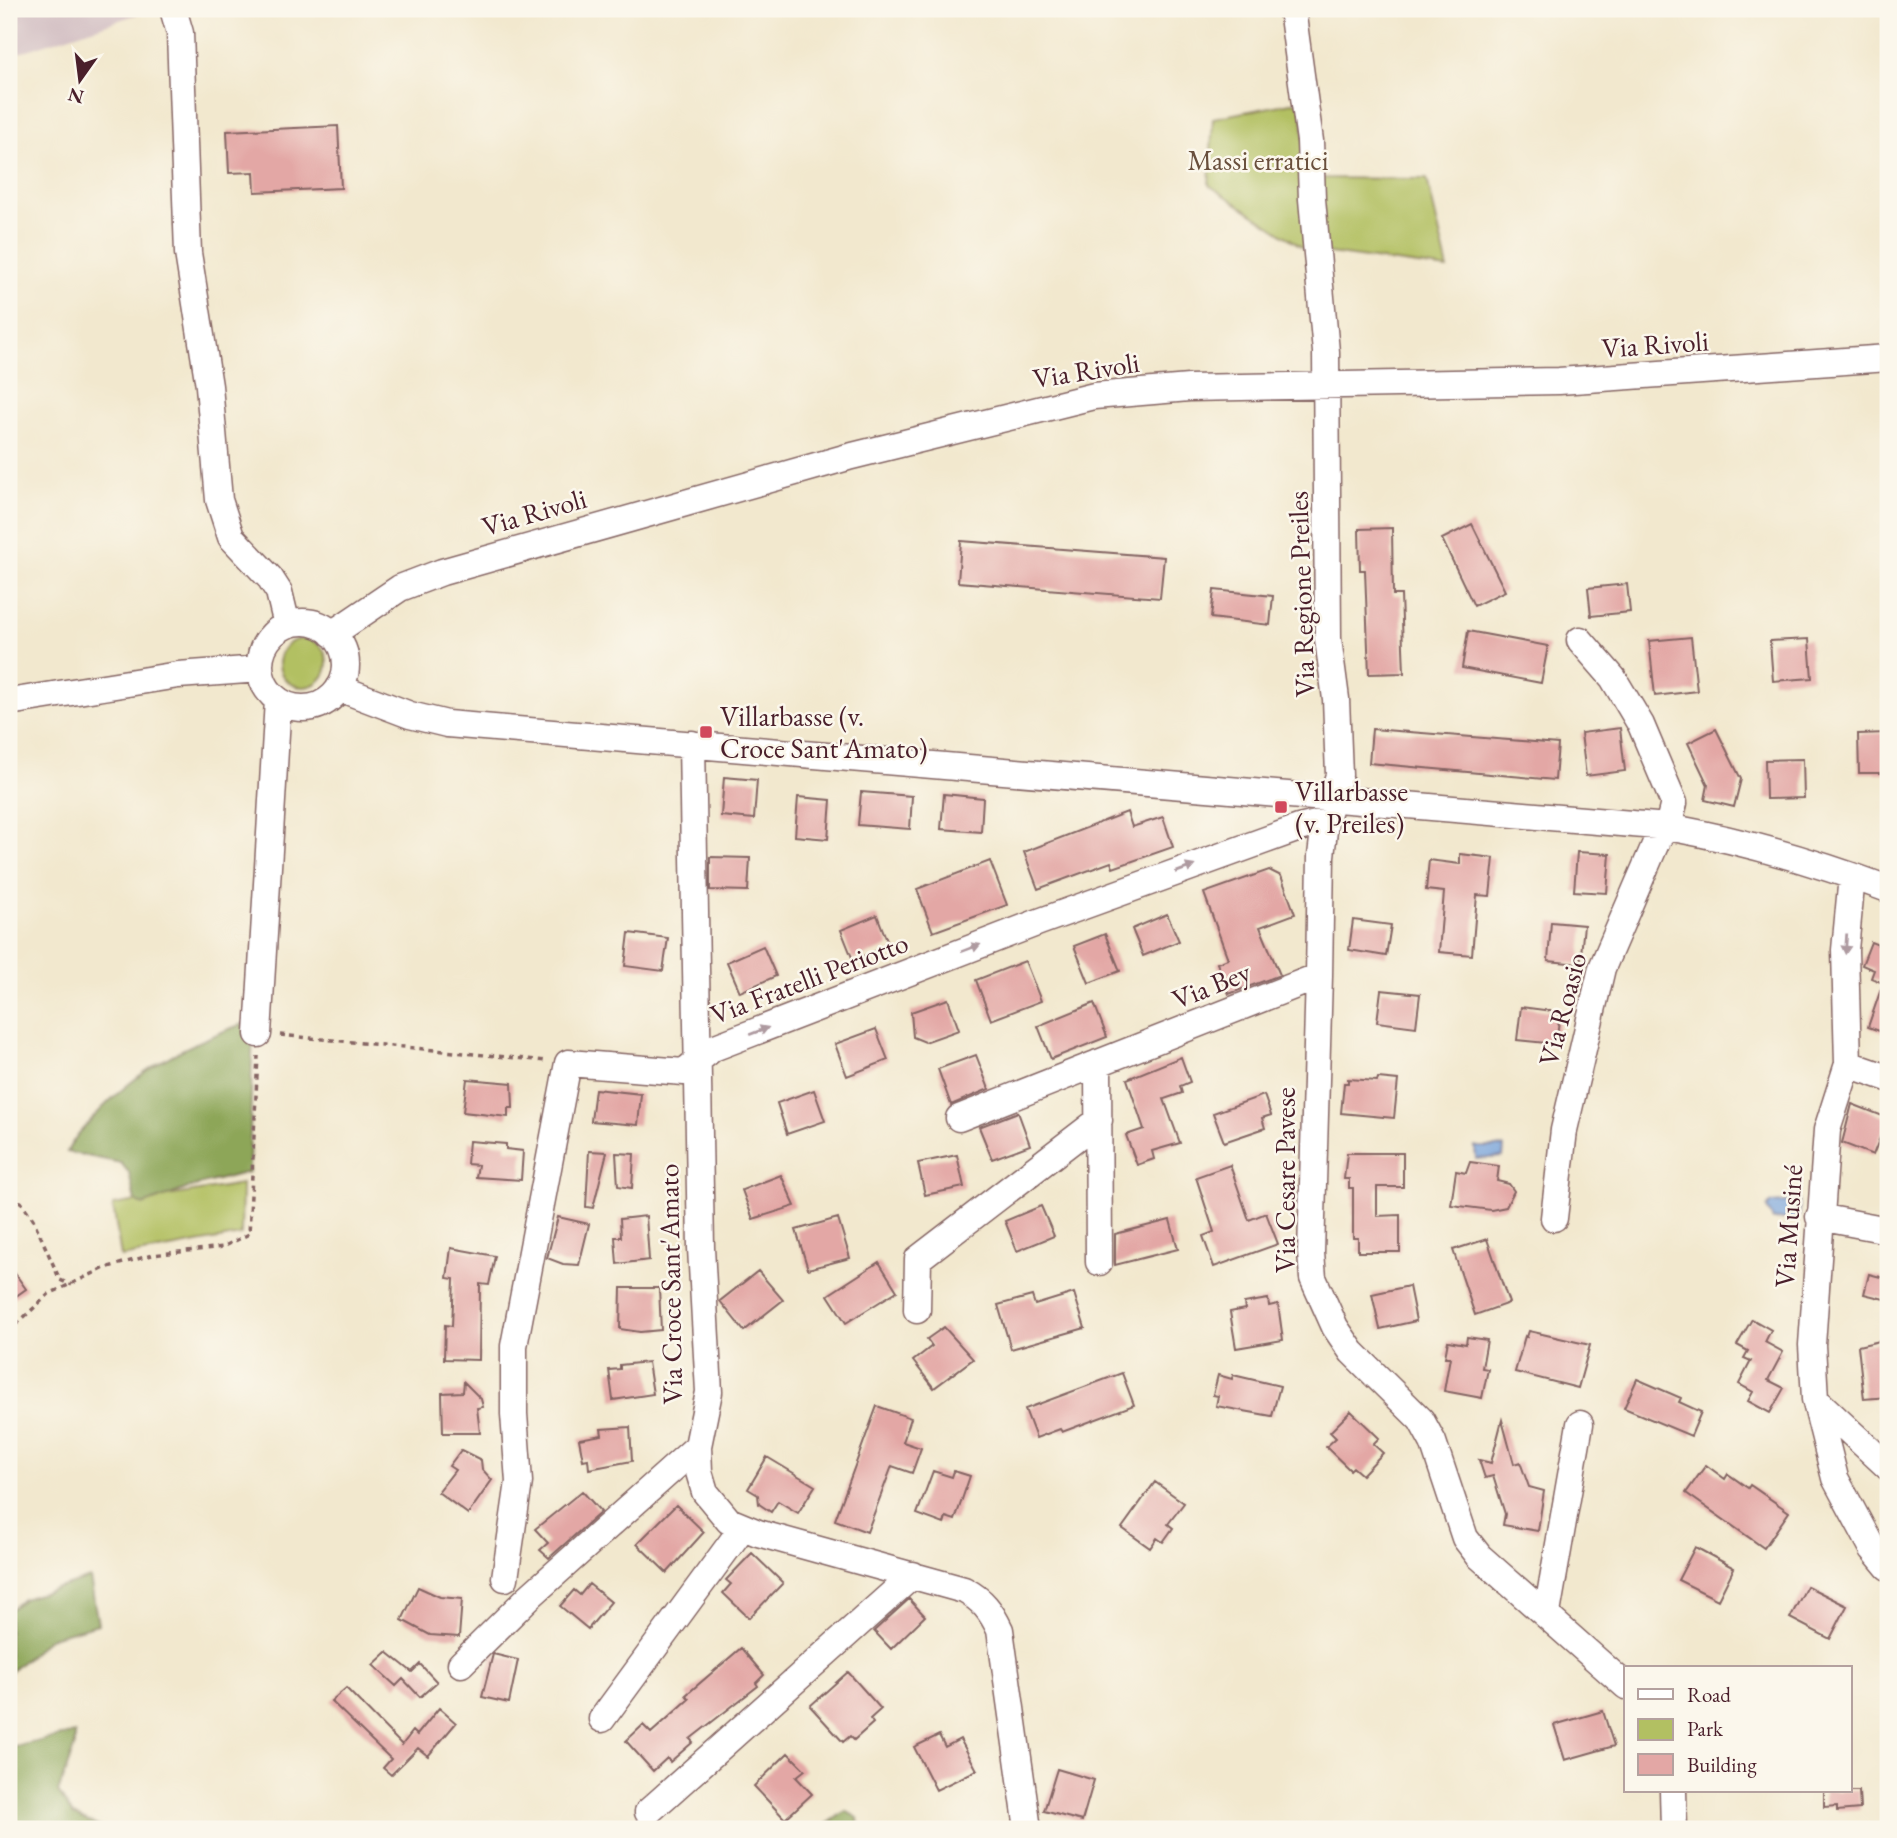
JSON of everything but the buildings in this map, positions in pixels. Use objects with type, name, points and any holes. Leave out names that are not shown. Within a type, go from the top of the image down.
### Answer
[{"type":"street","points":[[173,9],[180,33],[188,253],[209,386],[219,500],[231,537],[270,578],[279,592],[287,625]]},
{"type":"street","name":"Via Regione Preiles","points":[[1292,9],[1310,141],[1327,386],[1328,639],[1336,699],[1339,775],[1329,810]]},
{"type":"street","name":"Via Rivoli","points":[[332,634],[400,587],[442,572],[848,457],[1056,403],[1094,396],[1189,388],[1559,382],[1888,358]]},
{"type":"street","points":[[310,623],[332,634],[340,643],[346,666],[339,688],[317,705],[304,708],[278,699],[269,691],[260,669],[269,639],[287,625],[310,623]]},
{"type":"street","points":[[1580,640],[1613,678],[1641,725],[1674,803],[1668,827]]},
{"type":"street","points":[[9,702],[178,675],[260,669]]},
{"type":"street","points":[[339,688],[410,715],[447,724],[692,744],[1329,810],[1668,827],[1735,840],[1888,889]]},
{"type":"street","points":[[258,1034],[278,699]]},
{"type":"street","name":"Via Croce Sant'Amato","points":[[692,744],[701,1248],[709,1392],[698,1446],[699,1472],[705,1492],[729,1521],[743,1527],[964,1590],[979,1598],[995,1620],[1006,1664],[1028,1829]]},
{"type":"street","points":[[1319,976],[1329,810]]},
{"type":"street","name":"Via Fratelli Periotto","points":[[505,1578],[519,1482],[514,1414],[514,1346],[568,1063],[684,1072],[713,1048],[1038,922],[1299,828],[1329,810]]},
{"type":"street","name":"Via Roasio","points":[[1554,1218],[1564,1129],[1601,968],[1658,838],[1668,827]]},
{"type":"street","name":"Via Musiné","points":[[1852,876],[1845,950],[1848,1064],[1826,1130],[1812,1345],[1815,1399],[1835,1478],[1873,1549],[1888,1567]]},
{"type":"street","name":"Via Bey","points":[[959,1118],[1319,976]]},
{"type":"street","name":"Via Cesare Pavese","points":[[1319,976],[1311,1253],[1313,1278],[1320,1299],[1352,1352],[1421,1420],[1433,1442],[1465,1538],[1479,1556],[1547,1613],[1624,1684]]},
{"type":"street","points":[[1098,1063],[1099,1262]]},
{"type":"street","points":[[1848,1064],[1888,1078]]},
{"type":"street","points":[[918,1310],[918,1259],[1099,1120]]},
{"type":"street","points":[[1819,1217],[1888,1230]]},
{"type":"street","points":[[1815,1399],[1888,1467]]},
{"type":"street","points":[[1547,1613],[1580,1424]]},
{"type":"street","points":[[461,1664],[529,1597],[698,1446]]},
{"type":"street","points":[[602,1719],[743,1527]]},
{"type":"street","points":[[648,1812],[913,1575]]},
{"type":"street","points":[[1673,1792],[1674,1829]]},
{"type":"path","points":[[9,1200],[21,1202],[33,1219],[60,1280],[74,1285]]},
{"type":"path","points":[[9,1331],[49,1294],[74,1285],[105,1268],[152,1255],[223,1248],[249,1234]]},
{"type":"shaded area","points":[[9,9],[141,9],[138,14],[9,56]]},
{"type":"green space","name":"Massi erratici","points":[[1301,101],[1307,178],[1427,179],[1448,269],[1307,250],[1209,185],[1213,118]]},
{"type":"green space","points":[[303,639],[312,640],[320,646],[326,654],[326,672],[320,680],[312,686],[303,687],[294,686],[286,680],[280,672],[279,663],[280,654],[286,646],[294,640]]},
{"type":"green space","points":[[253,1020],[249,1172],[194,1186],[143,1205],[135,1201],[129,1173],[121,1163],[67,1152],[78,1134],[111,1100],[148,1070],[207,1038]]},
{"type":"green space","points":[[242,1184],[241,1235],[121,1257],[113,1205]]},
{"type":"green space","points":[[90,1578],[98,1624],[51,1637],[9,1673],[9,1611],[23,1599]]},
{"type":"green space","points":[[75,1733],[75,1745],[58,1792],[73,1815],[104,1829],[9,1829],[9,1748]]},
{"type":"green space","points":[[846,1811],[858,1818],[859,1829],[820,1829]]},
{"type":"water","points":[[1475,1147],[1504,1147],[1503,1157],[1476,1159]]},
{"type":"water","points":[[1799,1201],[1800,1217],[1773,1220],[1767,1208],[1771,1203]]},
{"type":"place","name":"Villarbasse (v. Croce Sant'Amato)","points":[[706,732]]},
{"type":"place","name":"Villarbasse (v. Preiles)","points":[[1281,807]]}]
